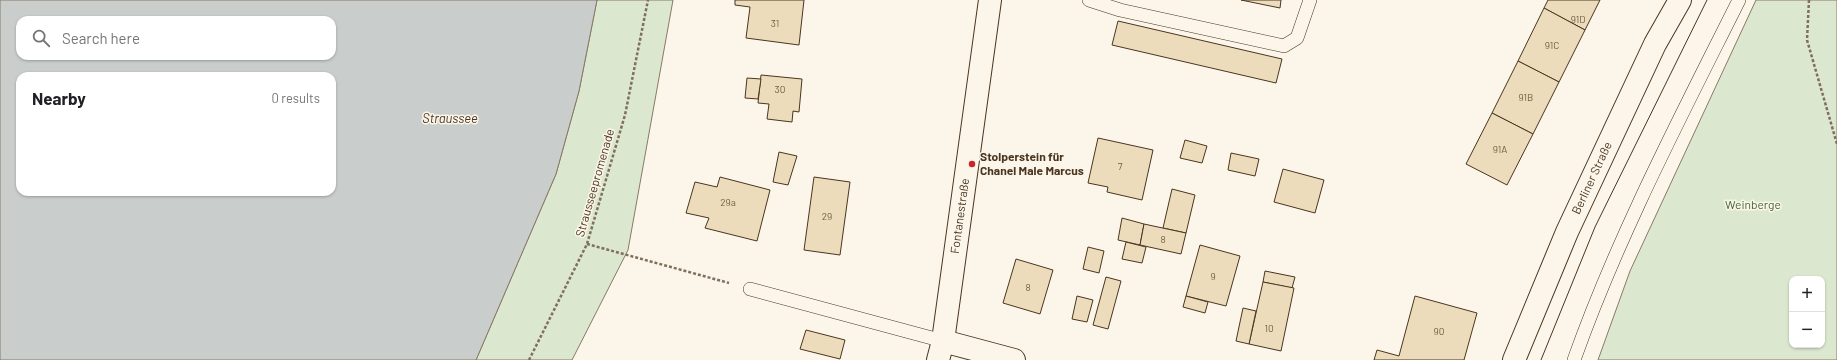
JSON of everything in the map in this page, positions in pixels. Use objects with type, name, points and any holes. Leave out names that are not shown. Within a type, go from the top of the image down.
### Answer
[{"type":"street","name":"Fontanestraße","points":[[941,350],[990,0]]},
{"type":"street","name":"Berliner Straße","points":[[1514,360],[1567,232],[1655,44],[1680,0]]},
{"type":"street","points":[[941,350],[1014,360]]},
{"type":"lane","points":[[1089,0],[1120,10],[1284,46],[1297,38],[1310,0]]},
{"type":"lane","points":[[1574,360],[1592,309],[1638,207],[1739,0]]},
{"type":"lane","points":[[750,289],[941,350]]},
{"type":"path","name":"Strausseepromenade","points":[[529,360],[587,244],[625,115],[648,0]]},
{"type":"path","points":[[1809,0],[1806,40],[1837,144]]},
{"type":"path","points":[[587,244],[750,289]]},
{"type":"green space","points":[[597,0],[673,0],[628,250],[572,360],[476,360],[556,174],[579,91]]},
{"type":"green space","name":"Weinberge","points":[[1756,0],[1837,0],[1837,360],[1598,360],[1630,271]]},
{"type":"water","name":"Straussee","points":[[0,0],[597,0],[579,91],[556,174],[476,360],[0,360]]},
{"type":"building","points":[[735,0],[804,0],[799,45],[746,38],[750,7],[735,5]]},
{"type":"building","points":[[1241,0],[1281,0],[1280,8]]},
{"type":"building","points":[[1548,0],[1600,0],[1585,30],[1544,8]]},
{"type":"building","points":[[1544,8],[1585,30],[1559,82],[1518,61]]},
{"type":"building","points":[[1118,21],[1282,59],[1276,83],[1112,45]]},
{"type":"building","points":[[1518,61],[1559,82],[1533,134],[1492,113]]},
{"type":"building","points":[[761,75],[802,79],[799,112],[793,111],[792,122],[767,119],[769,104],[758,103]]},
{"type":"building","points":[[747,78],[761,79],[758,99],[745,98]]},
{"type":"building","points":[[1492,113],[1533,134],[1507,185],[1466,164]]},
{"type":"building","points":[[1098,138],[1153,150],[1142,200],[1107,192],[1108,187],[1088,183]]},
{"type":"building","points":[[1185,140],[1207,146],[1202,163],[1180,158]]},
{"type":"building","points":[[779,152],[797,156],[788,185],[773,182]]},
{"type":"building","points":[[1231,153],[1259,159],[1255,176],[1228,170]]},
{"type":"building","points":[[1283,169],[1324,180],[1315,213],[1274,202]]},
{"type":"building","points":[[720,177],[770,190],[757,241],[705,228],[709,218],[686,213],[695,182],[717,187]]},
{"type":"building","points":[[814,177],[850,182],[840,255],[804,250]]},
{"type":"building","points":[[1172,189],[1195,195],[1186,233],[1163,228]]},
{"type":"building","points":[[1122,218],[1144,224],[1140,245],[1118,240]]},
{"type":"building","points":[[1144,224],[1186,233],[1181,254],[1140,245]]},
{"type":"building","points":[[1126,242],[1146,247],[1142,263],[1122,259]]},
{"type":"building","points":[[1200,245],[1240,256],[1226,306],[1186,296]]},
{"type":"building","points":[[1088,247],[1104,251],[1099,273],[1083,269]]},
{"type":"building","points":[[1016,259],[1053,270],[1040,314],[1003,303]]},
{"type":"building","points":[[1265,271],[1295,277],[1292,288],[1263,282]]},
{"type":"building","points":[[1106,277],[1121,281],[1108,329],[1093,325]]},
{"type":"building","points":[[1263,282],[1294,288],[1281,351],[1249,344]]},
{"type":"building","points":[[1077,296],[1093,300],[1087,322],[1072,319]]},
{"type":"building","points":[[1186,296],[1208,302],[1205,313],[1183,307]]},
{"type":"building","points":[[1415,296],[1477,313],[1464,360],[1374,360],[1377,350],[1399,356]]},
{"type":"building","points":[[1243,308],[1256,311],[1249,344],[1236,341]]},
{"type":"building","points":[[806,330],[845,340],[840,359],[800,349]]},
{"type":"tram line","points":[[1541,360],[1595,227],[1707,0]]},
{"type":"place","name":"Stolperstein für Chanel Male Marcus","points":[[972,164]]}]
